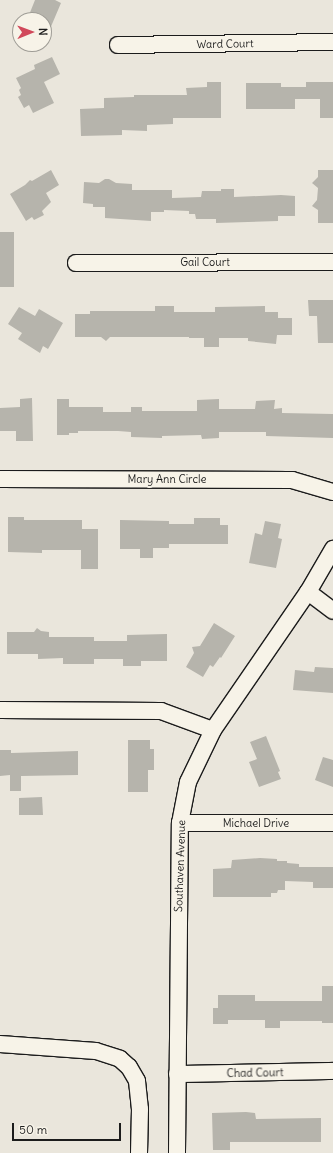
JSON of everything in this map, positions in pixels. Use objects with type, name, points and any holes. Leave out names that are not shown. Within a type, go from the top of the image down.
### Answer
[{"type":"street","name":"Ward Court","points":[[118,45],[333,42]]},
{"type":"street","name":"Gail Court","points":[[76,263],[333,262]]},
{"type":"street","name":"Mary Ann Circle","points":[[0,479],[292,480],[333,492]]},
{"type":"street","name":"Southaven Avenue","points":[[176,1153],[180,823],[188,782],[213,730],[308,592],[333,549]]},
{"type":"street","points":[[308,592],[333,612]]},
{"type":"street","points":[[0,710],[161,711],[213,730]]},
{"type":"street","name":"Michael Drive","points":[[180,823],[333,823]]},
{"type":"street","points":[[0,1044],[96,1051],[120,1059],[129,1066],[137,1081],[140,1109],[139,1153]]},
{"type":"street","name":"Chad Court","points":[[177,1074],[333,1071]]},
{"type":"building","points":[[35,0],[55,0],[61,3],[52,24],[52,12],[30,12]]},
{"type":"building","points":[[52,57],[60,74],[44,82],[54,103],[33,113],[29,105],[24,108],[18,97],[21,95],[19,90],[21,88],[16,78],[35,69],[34,65]]},
{"type":"building","points":[[207,82],[221,82],[221,118],[173,118],[173,124],[147,125],[147,131],[122,130],[122,135],[81,136],[80,109],[104,108],[104,98],[134,97],[134,95],[187,95],[186,88],[207,87]]},
{"type":"building","points":[[306,82],[333,82],[333,118],[320,118],[320,99],[295,99],[295,109],[246,109],[246,83],[281,83],[281,87],[306,87]]},
{"type":"building","points":[[51,170],[59,185],[46,193],[51,202],[42,211],[44,215],[34,220],[32,217],[26,221],[10,194],[25,185],[30,180],[32,181]]},
{"type":"building","points":[[318,170],[333,170],[333,223],[318,223],[318,210],[312,206],[317,200],[318,188],[312,183],[318,177]]},
{"type":"building","points":[[105,179],[109,179],[116,183],[132,184],[132,190],[172,190],[172,198],[201,197],[202,191],[221,191],[221,189],[234,189],[234,197],[281,195],[295,196],[295,216],[278,216],[278,221],[216,223],[216,219],[196,219],[195,214],[189,214],[189,211],[164,210],[164,212],[151,212],[151,221],[105,218],[105,207],[93,207],[93,204],[83,203],[84,182],[99,183]]},
{"type":"building","points":[[0,232],[14,232],[14,287],[0,287]]},
{"type":"building","points":[[308,300],[333,300],[333,343],[318,343],[317,316],[309,316]]},
{"type":"building","points":[[155,306],[174,306],[174,312],[215,312],[215,307],[265,306],[265,312],[278,312],[278,318],[292,318],[292,335],[277,335],[276,344],[248,341],[248,338],[219,338],[219,347],[204,347],[204,338],[110,337],[106,341],[101,337],[75,337],[75,314],[90,314],[90,311],[155,311]]},
{"type":"building","points":[[19,307],[35,316],[39,309],[63,323],[48,349],[43,346],[40,353],[18,339],[22,333],[8,324]]},
{"type":"building","points":[[32,398],[33,441],[16,441],[16,431],[0,431],[0,408],[20,407],[20,399]]},
{"type":"building","points":[[57,399],[69,399],[69,407],[103,407],[103,412],[131,412],[131,407],[142,407],[142,411],[197,411],[197,400],[219,399],[219,409],[255,409],[256,401],[275,400],[274,409],[282,408],[282,413],[333,414],[333,438],[266,436],[266,432],[219,432],[219,438],[202,439],[201,435],[162,436],[162,438],[131,437],[131,432],[118,431],[78,431],[78,433],[69,433],[69,435],[57,435]]},
{"type":"building","points":[[8,517],[24,517],[24,520],[82,520],[82,529],[98,529],[98,569],[81,569],[81,550],[42,550],[42,553],[8,552]]},
{"type":"building","points":[[194,518],[220,518],[220,525],[228,525],[228,544],[169,544],[169,548],[153,548],[153,558],[140,558],[140,549],[120,549],[120,520],[169,521],[169,524],[194,524]]},
{"type":"building","points":[[265,521],[281,524],[278,538],[282,539],[276,568],[249,563],[255,533],[262,535]]},
{"type":"building","points":[[214,623],[235,636],[221,658],[220,657],[213,667],[210,665],[203,677],[186,667],[194,653],[192,647],[200,646]]},
{"type":"building","points":[[37,628],[41,631],[49,632],[49,637],[94,637],[94,641],[127,641],[127,635],[167,634],[167,661],[141,661],[141,666],[123,666],[123,659],[94,659],[94,664],[63,664],[63,658],[38,659],[38,654],[7,654],[7,632],[34,632]]},
{"type":"building","points":[[315,667],[333,668],[333,693],[293,690],[295,670],[314,672]]},
{"type":"building","points":[[266,736],[280,771],[278,772],[281,779],[259,787],[249,762],[257,759],[250,742]]},
{"type":"building","points":[[128,740],[150,740],[150,749],[154,749],[154,770],[148,770],[148,792],[128,792]]},
{"type":"building","points":[[0,750],[11,750],[11,753],[78,751],[78,775],[21,776],[21,791],[10,791],[10,775],[0,776]]},
{"type":"building","points":[[323,757],[333,760],[333,787],[315,780]]},
{"type":"building","points":[[42,797],[43,815],[19,815],[19,798]]},
{"type":"building","points":[[260,858],[287,861],[287,863],[299,864],[299,867],[333,867],[333,888],[313,888],[313,882],[285,881],[285,890],[278,890],[277,893],[271,893],[271,897],[213,897],[213,869],[231,868],[232,860]]},
{"type":"building","points":[[322,986],[333,986],[333,1023],[322,1023],[322,1021],[280,1021],[280,1028],[265,1028],[265,1020],[228,1020],[228,1024],[213,1024],[213,1008],[218,1008],[218,995],[255,995],[255,1001],[322,1001]]},
{"type":"building","points":[[212,1113],[255,1113],[256,1119],[321,1118],[321,1142],[230,1142],[230,1150],[213,1150]]}]
